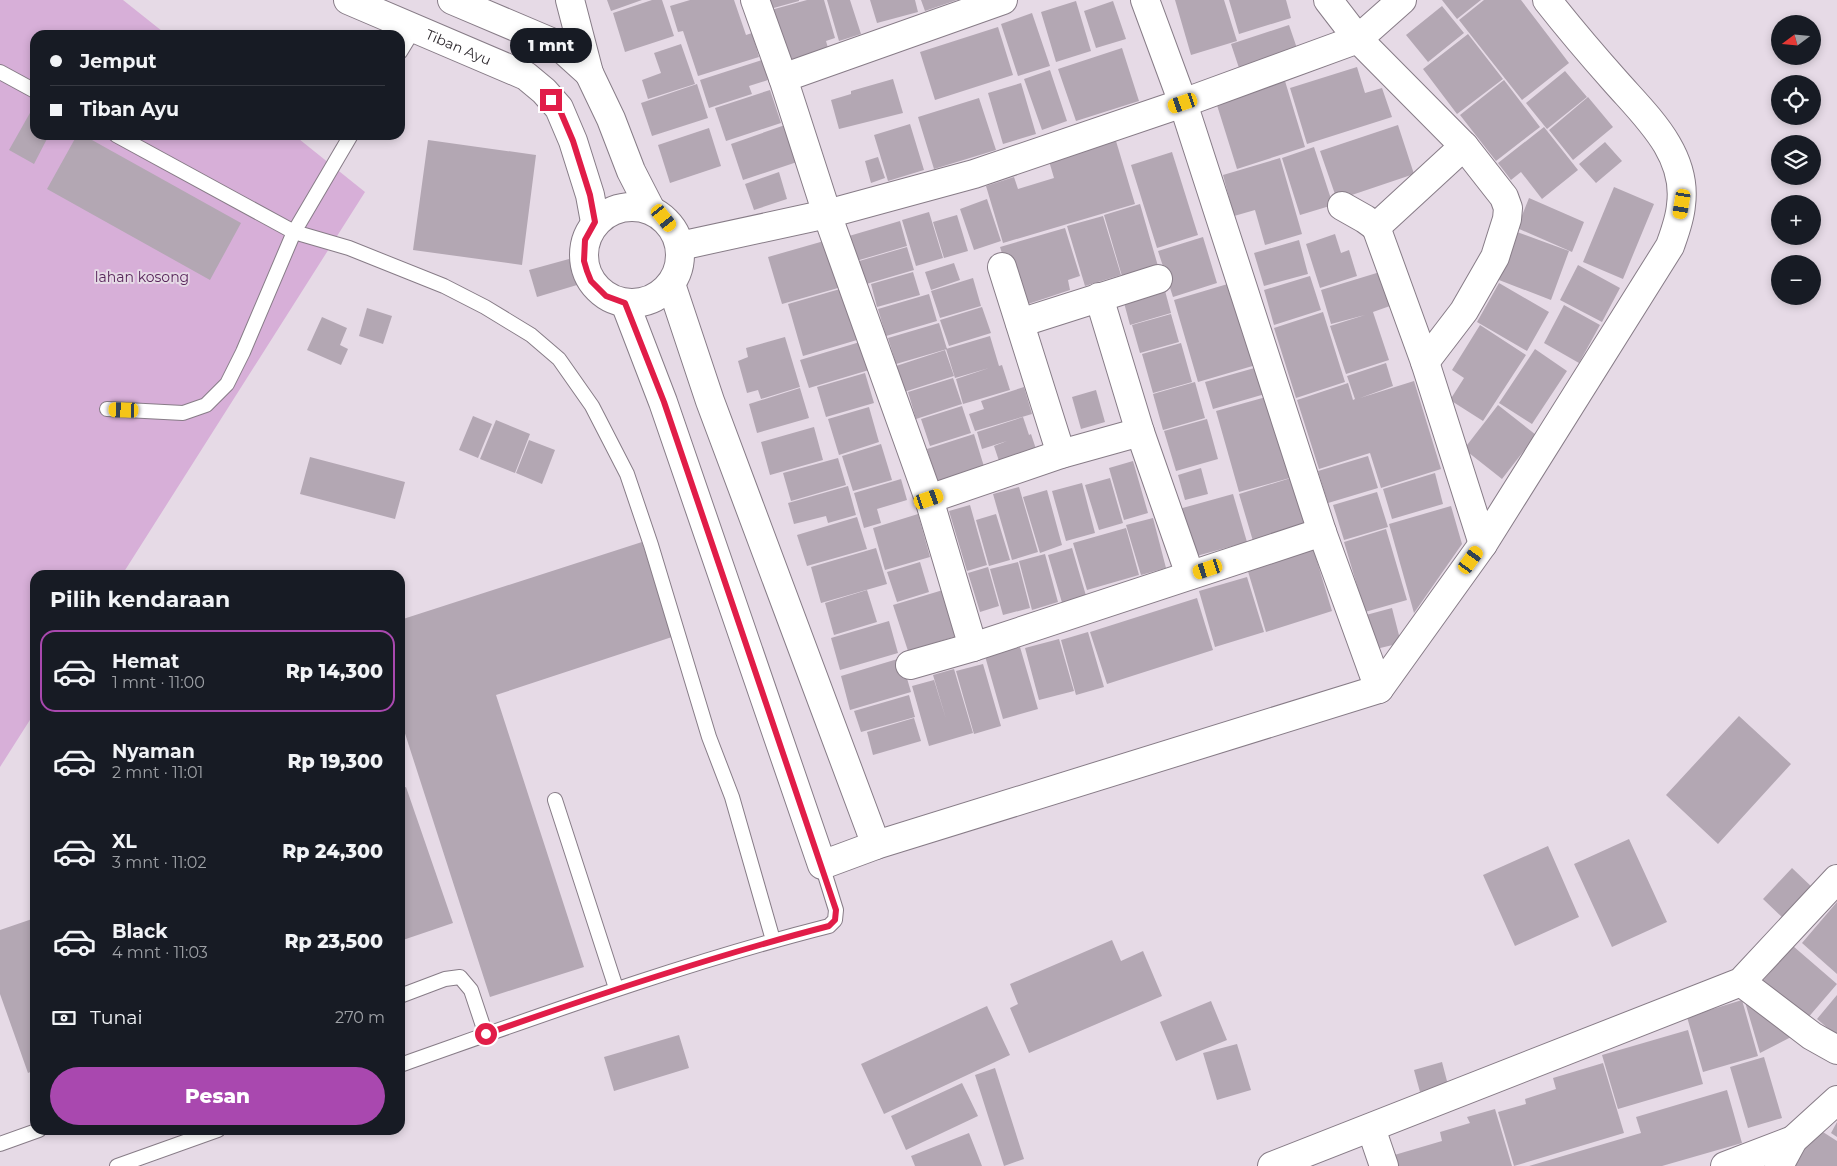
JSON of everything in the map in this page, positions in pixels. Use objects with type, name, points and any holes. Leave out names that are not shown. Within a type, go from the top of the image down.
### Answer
[{"type":"street","name":"Tiban Ayu","points":[[348,0],[414,30],[526,76],[544,91],[559,108],[573,141],[590,195],[595,222]]},
{"type":"street","points":[[452,0],[558,45],[589,73]]},
{"type":"street","points":[[570,0],[589,73],[611,118],[631,171],[651,210]]},
{"type":"street","points":[[755,0],[783,78],[827,214],[929,499],[973,647]]},
{"type":"street","points":[[1145,0],[1183,103],[1322,532],[1379,688]]},
{"type":"street","points":[[1328,0],[1358,39],[1464,146],[1504,197],[1508,208],[1507,219],[1495,257],[1464,311],[1425,362]]},
{"type":"street","points":[[680,246],[827,214],[974,174],[1183,103],[1358,39],[1402,0]]},
{"type":"street","points":[[625,303],[664,402],[822,866],[876,845],[1379,688],[1483,544],[1670,246],[1678,224],[1682,204],[1681,186],[1674,159],[1660,132],[1580,41],[1547,0]]},
{"type":"street","points":[[783,78],[996,1]]},
{"type":"street","points":[[1376,227],[1464,146]]},
{"type":"street","points":[[631,206],[651,210],[664,218],[675,230],[680,246],[680,266],[671,284],[659,296],[643,302],[625,303],[606,296],[591,281],[584,261],[585,240],[595,222],[611,210],[631,206]]},
{"type":"street","points":[[1342,206],[1376,227],[1425,362],[1483,544]]},
{"type":"street","points":[[1002,267],[1061,454]]},
{"type":"street","points":[[1020,323],[1158,279]]},
{"type":"street","points":[[671,284],[714,410],[876,845]]},
{"type":"street","points":[[1099,297],[1140,432],[1190,575]]},
{"type":"street","points":[[929,499],[1061,454],[1140,432]]},
{"type":"street","points":[[910,665],[973,647],[1322,532]]},
{"type":"street","points":[[1272,1166],[1741,982],[1837,879]]},
{"type":"street","points":[[1741,982],[1812,1036],[1837,1050]]},
{"type":"street","points":[[1778,1166],[1793,1140],[1837,1100]]},
{"type":"street","points":[[1371,1128],[1384,1166]]},
{"type":"street","points":[[1725,1166],[1793,1140]]},
{"type":"lane","points":[[405,44],[414,30]]},
{"type":"lane","points":[[0,72],[30,88]]},
{"type":"lane","points":[[125,140],[294,232],[349,248],[444,286],[486,307],[531,334],[559,359],[592,406],[627,474],[652,545],[709,737],[732,797],[773,940]]},
{"type":"lane","points":[[107,409],[183,413],[206,405],[226,384],[243,352],[294,232],[348,140]]},
{"type":"lane","points":[[555,800],[616,988]]},
{"type":"lane","points":[[405,1063],[616,988],[773,940],[829,926],[835,920],[836,910],[822,866]]},
{"type":"lane","points":[[405,994],[445,979],[460,977],[472,990],[486,1034]]},
{"type":"lane","points":[[0,1144],[30,1133]]},
{"type":"lane","points":[[117,1166],[204,1135]]},
{"type":"green space","name":"lahan kosong","points":[[0,0],[123,0],[161,30],[30,30],[30,140],[300,140],[365,192],[125,570],[30,570],[30,720],[0,767]]},
{"type":"building","points":[[607,0],[642,0],[611,11]]},
{"type":"building","points":[[652,0],[662,0],[674,36],[625,52],[613,13]]},
{"type":"building","points":[[690,0],[734,0],[746,35],[752,33],[759,57],[698,76],[683,31],[678,32],[670,6]]},
{"type":"building","points":[[768,0],[799,0],[799,1],[770,9]]},
{"type":"building","points":[[807,0],[824,0],[835,38],[826,41],[830,55],[787,67],[771,10]]},
{"type":"building","points":[[827,0],[850,0],[861,34],[839,41]]},
{"type":"building","points":[[870,0],[915,0],[918,12],[877,23]]},
{"type":"building","points":[[921,0],[957,0],[925,11]]},
{"type":"building","points":[[1175,0],[1224,0],[1237,41],[1191,55]]},
{"type":"building","points":[[1229,0],[1286,0],[1291,18],[1239,34]]},
{"type":"building","points":[[1442,0],[1481,0],[1457,19]]},
{"type":"building","points":[[1484,0],[1521,0],[1569,63],[1522,100],[1459,20]]},
{"type":"building","points":[[1076,1],[1091,51],[1056,62],[1041,12]]},
{"type":"building","points":[[1113,1],[1126,39],[1096,48],[1084,11]]},
{"type":"building","points":[[1442,6],[1464,33],[1428,62],[1406,35]]},
{"type":"building","points":[[1032,13],[1050,66],[1018,76],[1001,24]]},
{"type":"building","points":[[1289,25],[1300,57],[1242,77],[1231,44]]},
{"type":"building","points":[[998,27],[1013,75],[935,100],[920,52]]},
{"type":"building","points":[[1468,34],[1503,79],[1457,114],[1423,69]]},
{"type":"building","points":[[681,44],[695,84],[648,99],[642,80],[661,73],[654,53]]},
{"type":"building","points":[[1122,48],[1139,101],[1076,121],[1058,69]]},
{"type":"building","points":[[762,60],[768,80],[749,86],[752,94],[709,108],[700,80]]},
{"type":"building","points":[[1357,67],[1365,93],[1382,88],[1392,117],[1307,144],[1290,88]]},
{"type":"building","points":[[1050,70],[1067,121],[1042,130],[1024,79]]},
{"type":"building","points":[[1565,71],[1587,97],[1547,129],[1526,103]]},
{"type":"building","points":[[893,79],[903,113],[839,129],[831,100],[851,94],[851,91]]},
{"type":"building","points":[[1504,80],[1540,127],[1496,161],[1460,115]]},
{"type":"building","points":[[1285,81],[1305,147],[1237,169],[1216,102]]},
{"type":"building","points":[[1021,83],[1036,134],[1003,144],[988,93]]},
{"type":"building","points":[[697,84],[708,118],[652,136],[641,103]]},
{"type":"building","points":[[770,90],[781,123],[726,141],[715,108]]},
{"type":"building","points":[[1588,97],[1613,127],[1573,160],[1549,130]]},
{"type":"building","points":[[979,98],[996,150],[934,169],[918,117]]},
{"type":"building","points":[[30,113],[30,140],[46,140],[34,164],[9,150]]},
{"type":"building","points":[[910,124],[924,170],[888,181],[874,135]]},
{"type":"building","points":[[785,125],[797,162],[743,180],[731,144]]},
{"type":"building","points":[[1398,125],[1414,174],[1337,200],[1320,151]]},
{"type":"building","points":[[1544,127],[1578,170],[1542,199],[1521,172],[1511,180],[1498,163]]},
{"type":"building","points":[[709,128],[721,166],[670,183],[658,145]]},
{"type":"building","points":[[74,140],[92,140],[241,223],[210,280],[47,189]]},
{"type":"building","points":[[428,140],[536,155],[522,265],[413,250]]},
{"type":"building","points":[[1116,141],[1135,204],[1003,243],[986,186],[1014,177],[1018,189],[1054,178],[1049,161]]},
{"type":"building","points":[[1605,142],[1622,161],[1596,183],[1579,164]]},
{"type":"building","points":[[1314,147],[1333,205],[1300,215],[1282,158]]},
{"type":"building","points":[[1172,152],[1198,235],[1157,248],[1131,165]]},
{"type":"building","points":[[878,157],[885,178],[871,183],[865,161]]},
{"type":"building","points":[[1280,158],[1302,234],[1265,245],[1255,210],[1234,216],[1223,175]]},
{"type":"building","points":[[779,172],[787,199],[754,210],[745,184]]},
{"type":"building","points":[[1614,187],[1654,204],[1623,279],[1583,262]]},
{"type":"building","points":[[1529,198],[1584,222],[1572,252],[1517,228]]},
{"type":"building","points":[[987,199],[1001,241],[974,250],[960,209]]},
{"type":"building","points":[[1140,204],[1160,273],[1124,283],[1104,215]]},
{"type":"building","points":[[929,212],[943,258],[916,266],[902,220]]},
{"type":"building","points":[[957,215],[968,251],[944,258],[933,222]]},
{"type":"building","points":[[1103,216],[1121,275],[1085,286],[1067,226]]},
{"type":"building","points":[[900,221],[907,246],[856,261],[849,236]]},
{"type":"building","points":[[1065,228],[1080,276],[1068,280],[1070,290],[1019,307],[1000,247]]},
{"type":"building","points":[[1517,232],[1569,251],[1551,300],[1499,280]]},
{"type":"building","points":[[1335,234],[1341,253],[1349,250],[1357,276],[1320,288],[1306,244]]},
{"type":"building","points":[[1203,237],[1217,283],[1173,297],[1158,251]]},
{"type":"building","points":[[1299,240],[1308,274],[1264,286],[1254,253]]},
{"type":"building","points":[[824,241],[838,288],[782,304],[768,257]]},
{"type":"building","points":[[907,247],[914,270],[863,285],[856,262]]},
{"type":"building","points":[[569,259],[577,285],[537,297],[529,270]]},
{"type":"building","points":[[954,263],[960,280],[931,290],[925,272]]},
{"type":"building","points":[[1578,265],[1620,288],[1602,322],[1560,300]]},
{"type":"building","points":[[913,272],[920,295],[877,307],[871,284]]},
{"type":"building","points":[[1380,272],[1390,306],[1373,312],[1389,360],[1346,374],[1330,326],[1365,315],[1331,324],[1321,290]]},
{"type":"building","points":[[1310,276],[1321,310],[1274,325],[1264,290]]},
{"type":"building","points":[[973,278],[981,306],[940,318],[931,291]]},
{"type":"building","points":[[1231,283],[1256,365],[1198,382],[1174,300]]},
{"type":"building","points":[[1499,283],[1549,312],[1527,351],[1477,322]]},
{"type":"building","points":[[1164,287],[1171,313],[1130,325],[1123,299]]},
{"type":"building","points":[[840,289],[857,340],[803,356],[788,304]]},
{"type":"building","points":[[929,294],[937,321],[886,336],[878,309]]},
{"type":"building","points":[[1564,305],[1600,325],[1579,363],[1544,343]]},
{"type":"building","points":[[982,307],[991,333],[949,346],[940,320]]},
{"type":"building","points":[[367,308],[392,316],[383,344],[359,336]]},
{"type":"building","points":[[1323,312],[1345,382],[1296,398],[1274,328]]},
{"type":"building","points":[[1171,314],[1179,342],[1140,353],[1132,325]]},
{"type":"building","points":[[322,317],[347,328],[340,345],[348,349],[341,365],[307,350]]},
{"type":"building","points":[[939,323],[947,349],[896,364],[888,338]]},
{"type":"building","points":[[1480,325],[1526,355],[1483,421],[1450,400],[1464,378],[1452,370]]},
{"type":"building","points":[[990,336],[999,366],[1002,365],[1010,390],[963,404],[956,379],[989,368],[955,378],[946,349]]},
{"type":"building","points":[[785,337],[800,387],[761,399],[758,390],[747,393],[738,361],[748,357],[746,348]]},
{"type":"building","points":[[860,342],[869,370],[809,388],[800,360]]},
{"type":"building","points":[[1181,343],[1192,382],[1153,393],[1142,354]]},
{"type":"building","points":[[1535,349],[1567,371],[1532,424],[1499,403]]},
{"type":"building","points":[[945,350],[954,376],[904,392],[896,366]]},
{"type":"building","points":[[1386,363],[1393,386],[1360,398],[1414,381],[1441,469],[1381,488],[1370,453],[1319,469],[1297,400],[1348,383],[1353,400],[1355,399],[1347,376]]},
{"type":"building","points":[[1258,367],[1265,394],[1213,409],[1205,382]]},
{"type":"building","points":[[865,373],[874,403],[826,417],[817,387]]},
{"type":"building","points":[[953,378],[962,404],[916,419],[908,392]]},
{"type":"building","points":[[1195,382],[1205,418],[1163,430],[1153,394]]},
{"type":"building","points":[[1024,387],[1032,414],[975,431],[969,414],[984,409],[981,401]]},
{"type":"building","points":[[800,388],[809,418],[757,433],[749,404]]},
{"type":"building","points":[[1096,390],[1105,422],[1081,429],[1072,397]]},
{"type":"building","points":[[1266,397],[1290,478],[1239,492],[1216,411]]},
{"type":"building","points":[[1498,405],[1536,435],[1502,479],[1464,449]]},
{"type":"building","points":[[962,406],[971,433],[930,446],[921,419]]},
{"type":"building","points":[[869,407],[879,442],[839,455],[828,419]]},
{"type":"building","points":[[473,416],[492,424],[478,458],[459,450]]},
{"type":"building","points":[[1023,417],[1037,452],[1000,464],[994,446],[1007,441],[982,449],[977,432]]},
{"type":"building","points":[[1207,419],[1218,459],[1176,471],[1164,431]]},
{"type":"building","points":[[496,420],[530,434],[515,473],[480,459]]},
{"type":"building","points":[[814,427],[823,460],[770,475],[761,442]]},
{"type":"building","points":[[974,434],[986,473],[939,488],[927,449]]},
{"type":"building","points":[[529,440],[555,450],[542,484],[516,473]]},
{"type":"building","points":[[881,444],[892,480],[853,491],[842,456]]},
{"type":"building","points":[[1368,456],[1378,488],[1328,503],[1318,471]]},
{"type":"building","points":[[310,457],[405,482],[395,519],[300,494]]},
{"type":"building","points":[[838,458],[846,485],[791,501],[783,473]]},
{"type":"building","points":[[1133,461],[1148,513],[1124,520],[1109,468]]},
{"type":"building","points":[[1201,468],[1208,494],[1185,500],[1178,475]]},
{"type":"building","points":[[1435,473],[1443,504],[1392,519],[1383,489]]},
{"type":"building","points":[[1294,477],[1308,525],[1253,541],[1239,494]]},
{"type":"building","points":[[1110,478],[1123,523],[1099,530],[1085,485]]},
{"type":"building","points":[[901,479],[907,500],[877,509],[881,523],[864,528],[854,493]]},
{"type":"building","points":[[1082,483],[1095,533],[1066,541],[1052,491]]},
{"type":"building","points":[[848,486],[856,515],[828,523],[826,516],[794,524],[788,503]]},
{"type":"building","points":[[1019,487],[1038,552],[1012,560],[993,494]]},
{"type":"building","points":[[1047,490],[1062,545],[1040,553],[1023,497]]},
{"type":"building","points":[[1377,492],[1388,527],[1344,540],[1333,505]]},
{"type":"building","points":[[1233,494],[1247,542],[1193,557],[1179,509]]},
{"type":"building","points":[[970,505],[987,565],[967,571],[949,511]]},
{"type":"building","points":[[1451,506],[1462,544],[1414,613],[1389,524]]},
{"type":"building","points":[[918,514],[930,557],[885,570],[873,528]]},
{"type":"building","points":[[996,514],[1010,560],[989,566],[976,520]]},
{"type":"building","points":[[857,517],[867,549],[807,566],[797,535]]},
{"type":"building","points":[[1153,518],[1166,568],[1141,575],[1126,525]]},
{"type":"building","points":[[1126,528],[1139,575],[1087,590],[1073,543]]},
{"type":"building","points":[[1386,529],[1407,600],[1365,612],[1344,542]]},
{"type":"building","points":[[642,542],[672,637],[496,695],[584,967],[490,997],[405,734],[405,618]]},
{"type":"building","points":[[876,548],[887,584],[821,603],[811,567]]},
{"type":"building","points":[[1072,548],[1087,599],[1063,606],[1048,555]]},
{"type":"building","points":[[1313,548],[1332,611],[1266,632],[1247,568]]},
{"type":"building","points":[[1045,554],[1058,602],[1032,610],[1019,561]]},
{"type":"building","points":[[920,562],[929,592],[897,602],[887,572]]},
{"type":"building","points":[[1018,562],[1030,608],[1003,615],[990,569]]},
{"type":"building","points":[[988,567],[999,606],[980,612],[968,573]]},
{"type":"building","points":[[1247,577],[1264,632],[1215,647],[1199,591]]},
{"type":"building","points":[[867,590],[877,622],[834,635],[825,603]]},
{"type":"building","points":[[943,590],[957,636],[908,651],[893,605]]},
{"type":"building","points":[[1197,598],[1213,650],[1107,684],[1090,632]]},
{"type":"building","points":[[1392,608],[1401,643],[1376,649],[1366,615]]},
{"type":"building","points":[[889,621],[898,653],[840,670],[831,638]]},
{"type":"building","points":[[1088,632],[1104,687],[1076,695],[1061,640]]},
{"type":"building","points":[[1059,639],[1074,691],[1039,700],[1025,648]]},
{"type":"building","points":[[1020,647],[1038,709],[1003,719],[985,656]]},
{"type":"building","points":[[901,658],[911,692],[850,710],[841,676]]},
{"type":"building","points":[[983,664],[1001,726],[974,734],[956,671]]},
{"type":"building","points":[[954,669],[973,733],[929,746],[912,686],[934,680],[946,719],[933,675]]},
{"type":"building","points":[[909,695],[915,717],[861,732],[854,711]]},
{"type":"building","points":[[1739,716],[1791,764],[1718,844],[1666,795]]},
{"type":"building","points":[[914,718],[921,741],[873,755],[867,732]]},
{"type":"building","points":[[405,787],[453,923],[405,939]]},
{"type":"building","points":[[1629,839],[1667,922],[1612,947],[1574,864]]},
{"type":"building","points":[[1548,846],[1579,917],[1515,946],[1483,875]]},
{"type":"building","points":[[1792,868],[1814,889],[1785,920],[1763,899]]},
{"type":"building","points":[[1837,902],[1837,974],[1802,943]]},
{"type":"building","points":[[30,920],[30,1072],[28,1073],[0,994],[0,930]]},
{"type":"building","points":[[1112,940],[1121,961],[1143,951],[1162,996],[1029,1053],[1010,1008],[1018,1004],[1010,984]]},
{"type":"building","points":[[1793,946],[1837,984],[1806,1020],[1762,982]]},
{"type":"building","points":[[1837,995],[1837,1036],[1817,1019]]},
{"type":"building","points":[[1758,999],[1793,1036],[1760,1053],[1745,1002]]},
{"type":"building","points":[[1742,1000],[1758,1056],[1703,1072],[1687,1017]]},
{"type":"building","points":[[1211,1001],[1227,1040],[1176,1061],[1160,1022]]},
{"type":"building","points":[[987,1006],[1010,1055],[884,1114],[861,1064]]},
{"type":"building","points":[[1688,1030],[1703,1084],[1618,1109],[1602,1055]]},
{"type":"building","points":[[679,1035],[689,1068],[614,1091],[604,1057]]},
{"type":"building","points":[[1237,1044],[1251,1090],[1217,1100],[1203,1053]]},
{"type":"building","points":[[1764,1057],[1782,1118],[1748,1128],[1730,1067]]},
{"type":"building","points":[[1442,1062],[1448,1085],[1420,1092],[1414,1070]]},
{"type":"building","points":[[1603,1063],[1624,1133],[1514,1166],[1498,1112],[1526,1104],[1525,1099],[1556,1089],[1553,1078]]},
{"type":"building","points":[[995,1068],[1024,1159],[1004,1166],[975,1075]]},
{"type":"building","points":[[962,1083],[978,1116],[906,1150],[891,1116]]},
{"type":"building","points":[[1727,1090],[1742,1143],[1662,1166],[1529,1166],[1641,1133],[1636,1117]]},
{"type":"building","points":[[1495,1109],[1512,1166],[1394,1166],[1391,1156],[1442,1141],[1440,1132],[1470,1123],[1467,1117]]},
{"type":"building","points":[[1837,1122],[1837,1137],[1831,1133]]},
{"type":"building","points":[[1812,1125],[1837,1141],[1837,1166],[1787,1166]]},
{"type":"building","points":[[969,1133],[982,1166],[915,1166],[911,1156]]},
{"type":"route","points":[[486,1034],[616,988],[773,940],[829,926],[835,920],[836,910],[664,402],[625,303],[606,296],[591,281],[584,261],[585,240],[595,222],[590,195],[573,141],[559,108],[551,100]]}]
